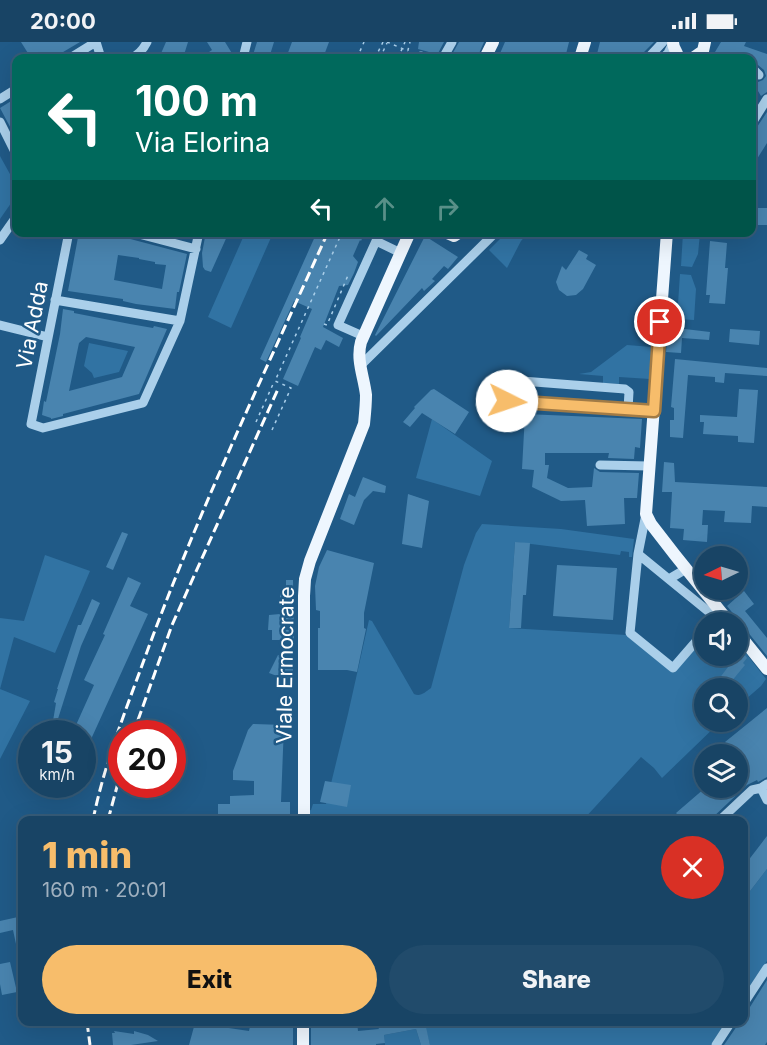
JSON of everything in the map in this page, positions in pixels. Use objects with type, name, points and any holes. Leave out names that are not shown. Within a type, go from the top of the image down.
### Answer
[{"type":"main road","points":[[362,339],[409,237]]},
{"type":"main road","points":[[667,237],[646,514],[651,524],[721,612]]},
{"type":"main road","name":"Viale Ermocrate","points":[[304,816],[305,579],[364,424],[365,393],[359,350],[362,339]]},
{"type":"main road","points":[[748,645],[767,669]]},
{"type":"main road","points":[[303,1026],[303,1045]]},
{"type":"street","points":[[77,54],[96,42]]},
{"type":"street","points":[[138,54],[147,42]]},
{"type":"street","points":[[672,54],[690,51]]},
{"type":"street","points":[[667,54],[690,51]]},
{"type":"street","points":[[756,117],[767,99]]},
{"type":"street","points":[[0,122],[12,146]]},
{"type":"street","points":[[0,240],[12,223]]},
{"type":"street","name":"Via Adda","points":[[68,237],[31,424],[43,428],[143,403],[180,321]]},
{"type":"street","points":[[150,237],[196,249]]},
{"type":"street","points":[[56,300],[180,321],[198,237]]},
{"type":"street","points":[[360,366],[491,237]]},
{"type":"street","points":[[375,351],[369,352],[364,349],[362,339],[338,325],[376,242],[401,253]]},
{"type":"street","points":[[0,325],[48,337]]},
{"type":"street","points":[[628,409],[629,392],[625,389],[509,380],[507,401],[654,411]]},
{"type":"street","points":[[600,465],[649,466]]},
{"type":"street","points":[[646,514],[638,554],[630,633],[673,668],[694,644]]},
{"type":"street","points":[[638,554],[709,612]]},
{"type":"street","points":[[669,579],[686,569]]},
{"type":"street","points":[[724,816],[752,790],[764,786],[767,800]]},
{"type":"street","points":[[748,997],[767,969]]},
{"type":"street","points":[[716,1045],[728,1026]]},
{"type":"path","points":[[387,42],[408,51]]},
{"type":"path","points":[[400,54],[405,42]]},
{"type":"path","points":[[407,54],[410,42]]},
{"type":"path","points":[[256,422],[340,237]]},
{"type":"path","points":[[328,263],[332,265]]},
{"type":"path","points":[[324,324],[327,325],[349,273]]},
{"type":"path","points":[[304,315],[309,317]]},
{"type":"path","points":[[272,430],[291,388],[275,381]]},
{"type":"shaded area","points":[[0,156],[12,178],[12,202],[0,219]]},
{"type":"shaded area","points":[[243,237],[271,237],[231,328],[208,317]]},
{"type":"shaded area","points":[[502,237],[524,237],[507,268],[489,250]]},
{"type":"shaded area","points":[[683,237],[700,237],[698,254],[692,267],[681,266]]},
{"type":"shaded area","points":[[680,274],[691,275],[696,289],[694,320],[677,319]]},
{"type":"shaded area","points":[[89,343],[128,351],[119,372],[94,378],[84,366]]},
{"type":"shaded area","points":[[627,345],[652,347],[650,379],[619,377],[619,384],[603,383],[603,376],[579,374],[591,372]]},
{"type":"shaded area","points":[[432,419],[492,461],[480,496],[416,478]]},
{"type":"shaded area","points":[[482,524],[561,529],[634,539],[632,557],[629,557],[629,552],[621,551],[620,555],[515,542],[509,628],[626,635],[674,673],[694,650],[694,666],[748,666],[748,656],[766,679],[748,697],[748,678],[694,678],[694,732],[710,732],[697,744],[694,744],[694,747],[662,778],[641,757],[587,816],[309,816],[308,811],[311,810],[313,804],[326,804],[369,620],[372,621],[414,694],[421,694],[431,688],[464,565],[476,533]]},
{"type":"shaded area","points":[[45,555],[90,571],[55,653],[14,637],[0,689],[0,618],[24,621]]},
{"type":"shaded area","points":[[0,689],[30,701],[20,720],[18,720],[0,759]]},
{"type":"shaded area","points":[[767,869],[767,961],[748,990],[748,894]]},
{"type":"shaded area","points":[[425,1026],[724,1026],[711,1045],[430,1045]]},
{"type":"shaded area","points":[[416,1029],[421,1045],[385,1045],[384,1035]]},
{"type":"building","points":[[21,42],[80,42],[60,54],[28,54]]},
{"type":"building","points":[[166,42],[188,42],[184,54],[161,54]]},
{"type":"building","points":[[207,42],[225,42],[232,54],[206,54],[212,50]]},
{"type":"building","points":[[257,42],[274,42],[270,54],[253,54]]},
{"type":"building","points":[[292,42],[329,42],[324,54],[288,54]]},
{"type":"building","points":[[419,42],[444,42],[438,54],[418,49]]},
{"type":"building","points":[[459,42],[484,42],[479,54],[452,54]]},
{"type":"building","points":[[505,42],[569,42],[566,54],[500,54]]},
{"type":"building","points":[[600,42],[654,42],[643,54],[597,54]]},
{"type":"building","points":[[721,42],[746,42],[744,46],[767,54],[767,92],[761,96],[756,88],[756,81],[763,80],[766,76],[764,70],[756,65],[756,54],[716,54],[715,52]]},
{"type":"building","points":[[12,100],[12,130],[0,108]]},
{"type":"building","points":[[767,112],[767,143],[756,161],[756,128]]},
{"type":"building","points":[[756,208],[767,208],[767,225],[756,225]]},
{"type":"building","points":[[78,237],[123,237],[187,254],[175,309],[136,304],[123,301],[123,299],[68,291]],"holes":[[[118,255],[166,265],[162,289],[114,280]]]},
{"type":"building","points":[[205,237],[227,237],[211,272],[203,267],[202,253]]},
{"type":"building","points":[[315,237],[363,237],[353,256],[358,262],[354,273],[348,285],[339,286],[323,327],[343,338],[339,347],[326,340],[321,350],[315,347],[298,386],[283,379],[312,309],[294,301],[266,362],[260,359]]},
{"type":"building","points":[[424,237],[458,257],[448,269],[444,266],[432,279],[435,281],[424,291],[422,288],[375,335]]},
{"type":"building","points":[[710,241],[727,243],[725,268],[728,268],[725,304],[709,303],[710,295],[706,295]]},
{"type":"building","points":[[579,250],[588,255],[586,259],[596,265],[583,289],[576,295],[567,296],[559,290],[556,282],[562,266],[566,270]]},
{"type":"building","points":[[63,309],[130,324],[167,329],[139,394],[51,419],[42,415],[60,334]],"holes":[[[86,337],[135,347],[122,377],[69,391],[79,343]]]},
{"type":"building","points":[[668,327],[710,332],[709,340],[682,338],[681,353],[666,352]]},
{"type":"building","points":[[730,329],[760,331],[759,345],[729,342]]},
{"type":"building","points":[[675,359],[767,368],[767,376],[725,373],[724,383],[715,382],[715,377],[688,375],[683,438],[670,437],[670,420],[674,420],[674,408],[671,407]]},
{"type":"building","points":[[434,389],[469,412],[455,434],[422,413],[410,427],[403,422],[414,407]]},
{"type":"building","points":[[739,389],[758,390],[754,443],[738,442],[738,436],[703,434],[704,422],[700,422],[700,415],[737,417]]},
{"type":"building","points":[[525,414],[642,419],[640,448],[635,447],[634,459],[608,458],[609,453],[545,453],[545,465],[549,465],[547,478],[568,488],[592,487],[594,468],[600,472],[639,473],[637,498],[624,498],[625,524],[587,526],[585,500],[561,501],[532,487],[534,470],[522,469]]},
{"type":"building","points":[[664,462],[674,463],[675,482],[767,487],[767,507],[752,506],[751,523],[724,522],[725,511],[703,510],[702,525],[708,525],[707,542],[683,540],[684,529],[670,528],[672,492],[662,492]]},
{"type":"building","points":[[363,477],[386,486],[385,493],[373,491],[364,500],[354,525],[340,519],[349,494],[355,497]]},
{"type":"building","points":[[408,494],[429,501],[422,548],[402,544]]},
{"type":"building","points":[[122,532],[128,534],[113,570],[106,567]]},
{"type":"building","points":[[515,542],[530,543],[521,628],[509,628]]},
{"type":"building","points":[[327,550],[374,563],[364,613],[364,628],[366,629],[357,672],[318,670],[320,611],[316,610],[315,586],[319,567]]},
{"type":"building","points":[[557,565],[617,568],[613,620],[553,616]]},
{"type":"building","points":[[128,577],[141,583],[130,606],[148,614],[96,728],[96,720],[78,720],[94,685],[84,680],[105,635],[103,634]]},
{"type":"building","points":[[286,580],[293,580],[294,640],[272,640],[272,630],[268,630],[269,615],[280,614],[280,590],[286,590]]},
{"type":"building","points":[[748,596],[754,604],[746,612],[732,612],[727,606],[734,600],[748,600]]},
{"type":"building","points":[[92,599],[100,603],[81,646],[58,720],[53,720],[57,689],[78,625],[81,625]]},
{"type":"building","points":[[748,615],[767,638],[767,656],[748,632]]},
{"type":"building","points":[[293,654],[293,679],[285,679],[269,673],[278,655]]},
{"type":"building","points":[[729,666],[744,666],[734,678],[720,678]]},
{"type":"building","points":[[767,708],[767,777],[748,784],[748,744],[727,744],[725,742],[737,732],[748,732],[748,723]]},
{"type":"building","points":[[253,724],[284,725],[281,802],[290,802],[290,815],[218,816],[218,804],[230,804],[230,796],[254,795],[254,781],[233,780],[233,771],[248,730]]},
{"type":"building","points":[[325,781],[351,785],[347,807],[320,802]]},
{"type":"building","points":[[694,797],[733,798],[714,816],[679,816],[676,813]]},
{"type":"building","points":[[767,836],[767,869],[748,894],[748,861]]},
{"type":"building","points":[[18,917],[18,953],[13,930],[0,933],[0,921]]},
{"type":"building","points":[[10,962],[17,992],[2,995],[0,964]]},
{"type":"building","points":[[767,980],[767,1042],[765,1045],[724,1045],[737,1026],[748,1026],[748,1008]]},
{"type":"building","points":[[194,1026],[215,1026],[249,1031],[250,1026],[293,1026],[293,1045],[189,1045]]},
{"type":"building","points":[[311,1026],[357,1026],[358,1031],[379,1029],[377,1026],[431,1026],[426,1027],[430,1045],[421,1045],[416,1029],[384,1035],[385,1043],[376,1045],[311,1045]]},
{"type":"building","points":[[114,1031],[134,1034],[134,1031],[158,1041],[113,1045],[112,1033],[115,1033]]},
{"type":"railway","points":[[94,816],[116,739],[164,606],[232,444],[326,237]]},
{"type":"railway","points":[[138,720],[172,625],[278,389]]},
{"type":"railway","points":[[109,816],[114,798]]},
{"type":"railway","points":[[88,1026],[90,1045]]},
{"type":"route","points":[[507,401],[654,411],[660,322]]}]
